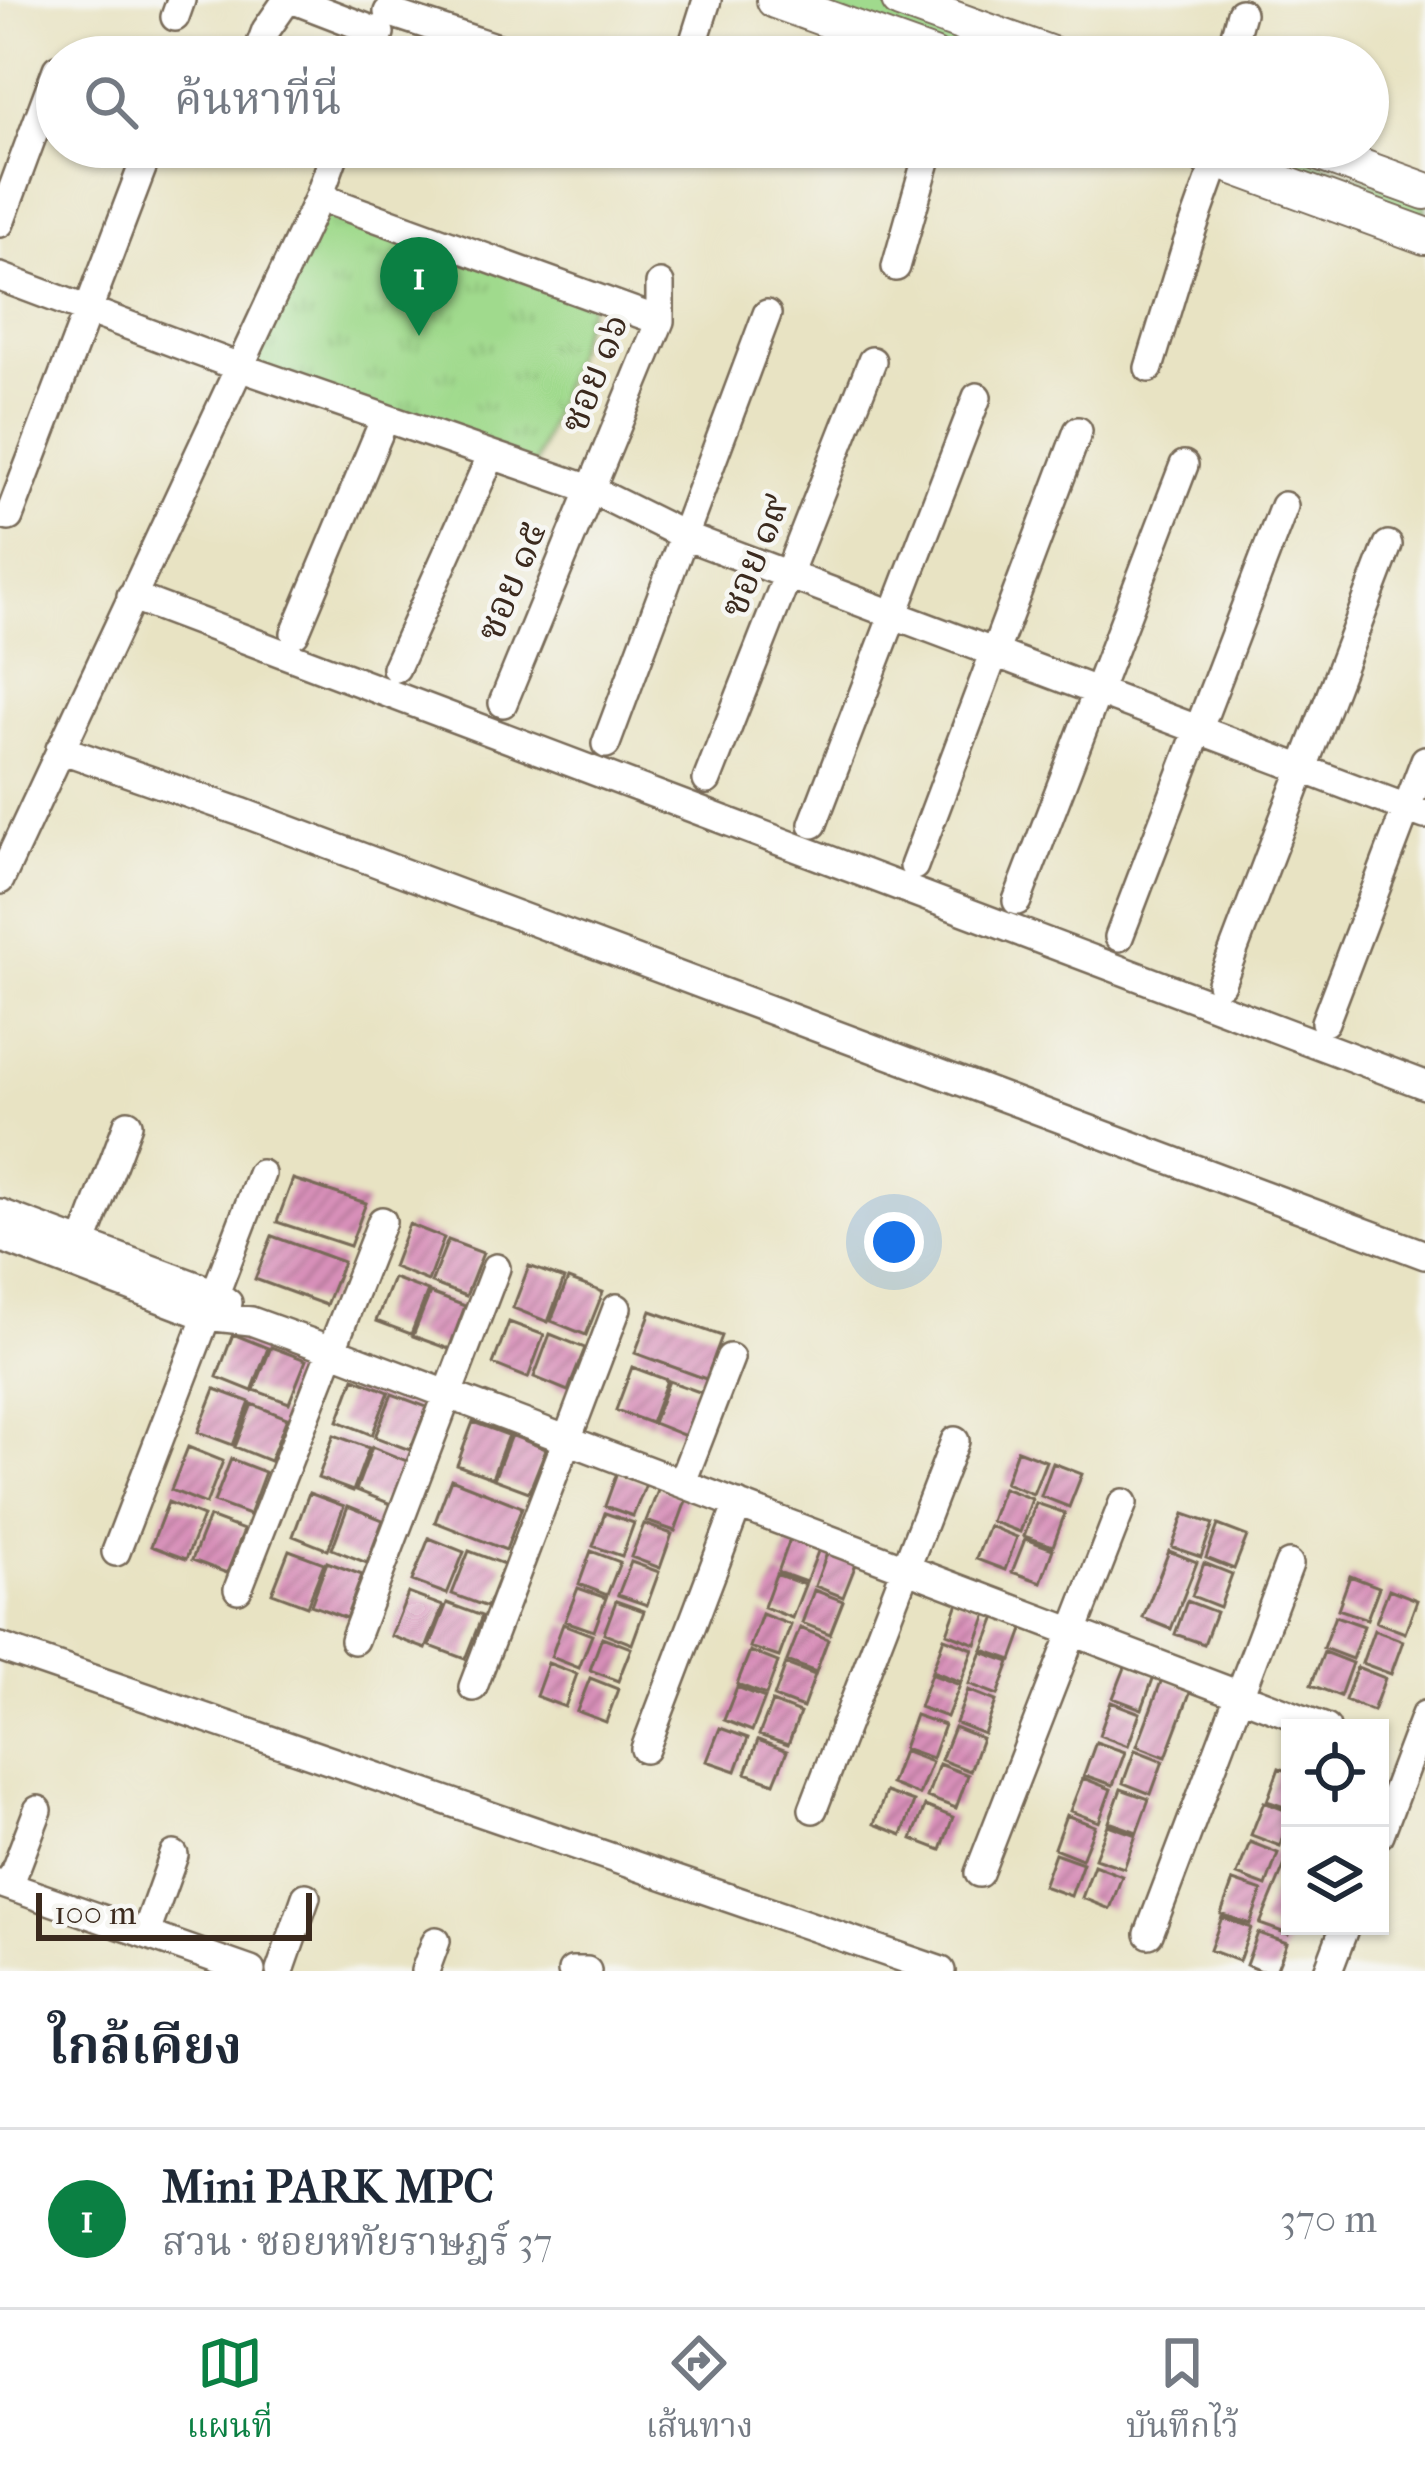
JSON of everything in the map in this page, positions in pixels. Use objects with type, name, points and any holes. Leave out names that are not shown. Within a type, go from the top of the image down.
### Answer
[{"type":"main road","points":[[775,0],[838,36]]},
{"type":"main road","points":[[900,0],[999,36]]},
{"type":"main road","points":[[1240,168],[1425,236]]},
{"type":"main road","points":[[1362,168],[1425,191]]},
{"type":"street","points":[[264,36],[291,0],[431,36]]},
{"type":"street","points":[[696,36],[707,0]]},
{"type":"street","points":[[1235,36],[1241,13]]},
{"type":"street","points":[[0,223],[36,126]]},
{"type":"street","points":[[9,517],[142,168]]},
{"type":"street","points":[[0,880],[10,833],[60,749],[329,168]]},
{"type":"street","points":[[896,267],[924,168]]},
{"type":"street","points":[[1149,368],[1187,244],[1197,168]]},
{"type":"street","points":[[319,197],[660,322]]},
{"type":"street","points":[[0,277],[239,367],[590,489],[685,536],[1416,811]]},
{"type":"street","name":"ซอย ๑๖","points":[[590,489],[660,322],[660,284]]},
{"type":"street","points":[[606,744],[767,314]]},
{"type":"street","name":"ซอย ๑๙","points":[[707,780],[872,361]]},
{"type":"street","points":[[813,824],[977,397]]},
{"type":"street","points":[[295,633],[385,418]]},
{"type":"street","points":[[914,866],[1078,431]]},
{"type":"street","points":[[396,668],[491,456]]},
{"type":"street","points":[[1017,901],[1184,464]]},
{"type":"street","name":"ซอย ๑๕","points":[[503,703],[590,489]]},
{"type":"street","points":[[1118,937],[1284,506]]},
{"type":"street","points":[[1221,983],[1388,545]]},
{"type":"street","points":[[131,596],[1425,1085]]},
{"type":"street","points":[[60,749],[285,828],[1425,1255]]},
{"type":"street","points":[[1325,1022],[1416,811],[1425,760]]},
{"type":"street","points":[[82,1243],[128,1124]]},
{"type":"street","points":[[116,1552],[261,1174]]},
{"type":"street","points":[[0,1213],[82,1243],[251,1321],[1302,1719]]},
{"type":"street","points":[[238,1588],[382,1221]]},
{"type":"street","points":[[0,1237],[211,1304]]},
{"type":"street","points":[[354,1640],[496,1268]]},
{"type":"street","points":[[473,1687],[617,1308]]},
{"type":"street","points":[[682,1482],[730,1358]]},
{"type":"street","points":[[813,1809],[956,1441]]},
{"type":"street","points":[[979,1874],[1124,1503]]},
{"type":"street","points":[[645,1749],[738,1504]]},
{"type":"street","points":[[1149,1934],[1289,1564]]},
{"type":"street","points":[[0,1648],[941,1971]]},
{"type":"street","points":[[1384,1827],[1417,1761],[1425,1715]]},
{"type":"street","points":[[38,1810],[4,1885],[251,1971]]},
{"type":"street","points":[[146,1934],[174,1856]]},
{"type":"street","points":[[280,1971],[306,1898]]},
{"type":"street","points":[[1328,1971],[1342,1935]]},
{"type":"street","points":[[425,1971],[436,1941]]},
{"type":"street","points":[[572,1971],[587,1971]]},
{"type":"green space","points":[[802,0],[873,0],[973,36],[902,36]]},
{"type":"green space","points":[[1267,168],[1335,168],[1425,201],[1425,225]]},
{"type":"green space","points":[[316,204],[591,303],[531,477],[244,368]]},
{"type":"building","points":[[293,1179],[366,1203],[350,1246],[277,1222]]},
{"type":"building","points":[[409,1224],[444,1238],[428,1281],[393,1267]]},
{"type":"building","points":[[272,1236],[343,1262],[326,1305],[255,1279]]},
{"type":"building","points":[[448,1240],[483,1253],[466,1296],[431,1283]]},
{"type":"building","points":[[529,1266],[564,1279],[548,1322],[513,1308]]},
{"type":"building","points":[[393,1278],[428,1291],[411,1334],[376,1321]]},
{"type":"building","points":[[568,1279],[603,1292],[586,1335],[551,1321]]},
{"type":"building","points":[[430,1293],[465,1306],[449,1349],[413,1336]]},
{"type":"building","points":[[651,1311],[722,1336],[706,1379],[635,1353]]},
{"type":"building","points":[[509,1322],[544,1335],[528,1378],[493,1364]]},
{"type":"building","points":[[233,1334],[268,1348],[252,1391],[217,1377]]},
{"type":"building","points":[[550,1334],[585,1348],[568,1391],[534,1377]]},
{"type":"building","points":[[271,1347],[306,1360],[289,1403],[254,1390]]},
{"type":"building","points":[[632,1367],[667,1380],[651,1423],[616,1410]]},
{"type":"building","points":[[354,1378],[389,1392],[372,1435],[338,1421]]},
{"type":"building","points":[[669,1381],[705,1394],[688,1437],[653,1423]]},
{"type":"building","points":[[215,1389],[250,1402],[233,1445],[198,1432]]},
{"type":"building","points":[[392,1394],[427,1407],[410,1450],[375,1437]]},
{"type":"building","points":[[252,1404],[287,1418],[270,1461],[235,1447]]},
{"type":"building","points":[[473,1422],[508,1435],[492,1478],[457,1465]]},
{"type":"building","points":[[334,1435],[369,1448],[353,1491],[318,1478]]},
{"type":"building","points":[[511,1435],[546,1449],[529,1492],[494,1479]]},
{"type":"building","points":[[188,1447],[223,1461],[206,1504],[171,1490]]},
{"type":"building","points":[[372,1447],[407,1461],[391,1504],[356,1490]]},
{"type":"building","points":[[1017,1450],[1046,1461],[1033,1494],[1005,1483]]},
{"type":"building","points":[[231,1459],[265,1472],[249,1515],[214,1502]]},
{"type":"building","points":[[1053,1463],[1082,1474],[1069,1507],[1041,1496]]},
{"type":"building","points":[[617,1473],[646,1484],[633,1516],[605,1506]]},
{"type":"building","points":[[451,1479],[522,1507],[506,1550],[435,1522]]},
{"type":"building","points":[[659,1488],[687,1498],[675,1531],[646,1521]]},
{"type":"building","points":[[1003,1488],[1032,1499],[1020,1532],[991,1521]]},
{"type":"building","points":[[309,1493],[344,1506],[328,1550],[293,1536]]},
{"type":"building","points":[[168,1502],[203,1516],[186,1559],[151,1546]]},
{"type":"building","points":[[1036,1503],[1065,1513],[1053,1546],[1024,1536]]},
{"type":"building","points":[[348,1506],[383,1520],[367,1563],[332,1549]]},
{"type":"building","points":[[605,1513],[634,1523],[622,1556],[593,1546]]},
{"type":"building","points":[[1184,1514],[1213,1524],[1201,1557],[1172,1547]]},
{"type":"building","points":[[209,1517],[244,1530],[227,1573],[192,1560]]},
{"type":"building","points":[[644,1524],[672,1534],[660,1568],[631,1557]]},
{"type":"building","points":[[1218,1525],[1247,1536],[1234,1569],[1206,1558]]},
{"type":"building","points":[[989,1526],[1017,1537],[1005,1570],[976,1559]]},
{"type":"building","points":[[429,1538],[464,1552],[447,1594],[412,1581]]},
{"type":"building","points":[[790,1539],[819,1549],[806,1582],[778,1572]]},
{"type":"building","points":[[1025,1539],[1053,1549],[1041,1582],[1012,1572]]},
{"type":"building","points":[[289,1550],[324,1563],[307,1606],[272,1593]]},
{"type":"building","points":[[469,1551],[504,1564],[487,1607],[452,1594]]},
{"type":"building","points":[[591,1551],[620,1562],[607,1595],[579,1584]]},
{"type":"building","points":[[1169,1551],[1197,1562],[1171,1629],[1143,1618]]},
{"type":"building","points":[[827,1553],[856,1564],[843,1597],[815,1586]]},
{"type":"building","points":[[327,1562],[362,1575],[346,1618],[311,1605]]},
{"type":"building","points":[[631,1562],[659,1572],[647,1605],[618,1595]]},
{"type":"building","points":[[1204,1563],[1232,1574],[1220,1607],[1192,1596]]},
{"type":"building","points":[[776,1574],[805,1585],[792,1618],[764,1607]]},
{"type":"building","points":[[1350,1576],[1379,1587],[1367,1619],[1338,1609]]},
{"type":"building","points":[[578,1588],[606,1598],[594,1631],[565,1621]]},
{"type":"building","points":[[1389,1589],[1417,1600],[1405,1633],[1376,1622]]},
{"type":"building","points":[[814,1590],[843,1601],[830,1634],[802,1623]]},
{"type":"building","points":[[408,1593],[443,1606],[426,1649],[391,1636]]},
{"type":"building","points":[[959,1600],[988,1611],[976,1644],[947,1633]]},
{"type":"building","points":[[616,1601],[644,1611],[632,1644],[604,1633]]},
{"type":"building","points":[[1187,1601],[1216,1612],[1204,1644],[1175,1634]]},
{"type":"building","points":[[447,1603],[482,1616],[465,1659],[430,1646]]},
{"type":"building","points":[[762,1614],[791,1625],[779,1657],[750,1647]]},
{"type":"building","points":[[1335,1616],[1364,1626],[1352,1659],[1323,1648]]},
{"type":"building","points":[[996,1617],[1024,1627],[1012,1660],[983,1650]]},
{"type":"building","points":[[563,1624],[592,1635],[579,1668],[551,1657]]},
{"type":"building","points":[[800,1628],[828,1639],[816,1672],[787,1661]]},
{"type":"building","points":[[1374,1630],[1403,1641],[1391,1674],[1362,1663]]},
{"type":"building","points":[[602,1637],[631,1648],[618,1681],[590,1670]]},
{"type":"building","points":[[944,1638],[973,1649],[961,1682],[932,1671]]},
{"type":"building","points":[[750,1651],[778,1662],[766,1695],[737,1684]]},
{"type":"building","points":[[982,1652],[1010,1662],[998,1695],[969,1684]]},
{"type":"building","points":[[1324,1652],[1352,1663],[1340,1696],[1311,1685]]},
{"type":"building","points":[[548,1663],[577,1674],[565,1707],[536,1696]]},
{"type":"building","points":[[786,1664],[815,1675],[803,1708],[774,1697]]},
{"type":"building","points":[[1126,1665],[1154,1676],[1142,1709],[1113,1698]]},
{"type":"building","points":[[1357,1667],[1385,1678],[1373,1711],[1345,1700]]},
{"type":"building","points":[[931,1674],[960,1685],[947,1717],[919,1707]]},
{"type":"building","points":[[590,1678],[618,1689],[606,1722],[577,1711]]},
{"type":"building","points":[[1162,1679],[1191,1690],[1166,1757],[1137,1746]]},
{"type":"building","points":[[737,1687],[765,1698],[752,1731],[724,1720]]},
{"type":"building","points":[[968,1690],[996,1701],[984,1734],[956,1723]]},
{"type":"building","points":[[772,1702],[800,1713],[788,1745],[759,1735]]},
{"type":"building","points":[[1111,1702],[1140,1713],[1128,1746],[1099,1735]]},
{"type":"building","points":[[915,1715],[944,1725],[932,1758],[903,1748]]},
{"type":"building","points":[[954,1727],[982,1738],[970,1771],[941,1760]]},
{"type":"building","points":[[720,1728],[748,1738],[736,1771],[707,1761]]},
{"type":"building","points":[[758,1740],[787,1751],[774,1783],[746,1773]]},
{"type":"building","points":[[1096,1742],[1125,1752],[1113,1785],[1084,1775]]},
{"type":"building","points":[[1135,1750],[1163,1761],[1151,1794],[1123,1783]]},
{"type":"building","points":[[903,1751],[932,1762],[919,1795],[891,1784]]},
{"type":"building","points":[[939,1764],[968,1775],[956,1808],[927,1797]]},
{"type":"building","points":[[1279,1768],[1281,1769],[1281,1806],[1267,1801]]},
{"type":"building","points":[[1083,1778],[1111,1789],[1099,1822],[1070,1811]]},
{"type":"building","points":[[1121,1789],[1149,1799],[1137,1832],[1109,1822]]},
{"type":"building","points":[[886,1792],[914,1802],[902,1835],[874,1824]]},
{"type":"building","points":[[1264,1802],[1281,1809],[1280,1846],[1251,1835]]},
{"type":"building","points":[[925,1806],[953,1817],[941,1850],[912,1839]]},
{"type":"building","points":[[1066,1815],[1095,1826],[1082,1859],[1054,1848]]},
{"type":"building","points":[[1108,1825],[1136,1835],[1124,1868],[1095,1858]]},
{"type":"building","points":[[1250,1842],[1278,1853],[1266,1886],[1237,1875]]},
{"type":"building","points":[[1055,1853],[1083,1863],[1071,1896],[1043,1886]]},
{"type":"building","points":[[1094,1865],[1122,1876],[1110,1909],[1082,1898]]},
{"type":"building","points":[[1281,1874],[1281,1932],[1260,1924]]},
{"type":"building","points":[[1233,1881],[1262,1891],[1250,1924],[1221,1914]]},
{"type":"building","points":[[1222,1917],[1251,1928],[1239,1961],[1210,1950]]},
{"type":"building","points":[[1258,1933],[1287,1943],[1276,1971],[1246,1965]]},
{"type":"place","name":"Mini PARK MPC","points":[[419,336]]}]
